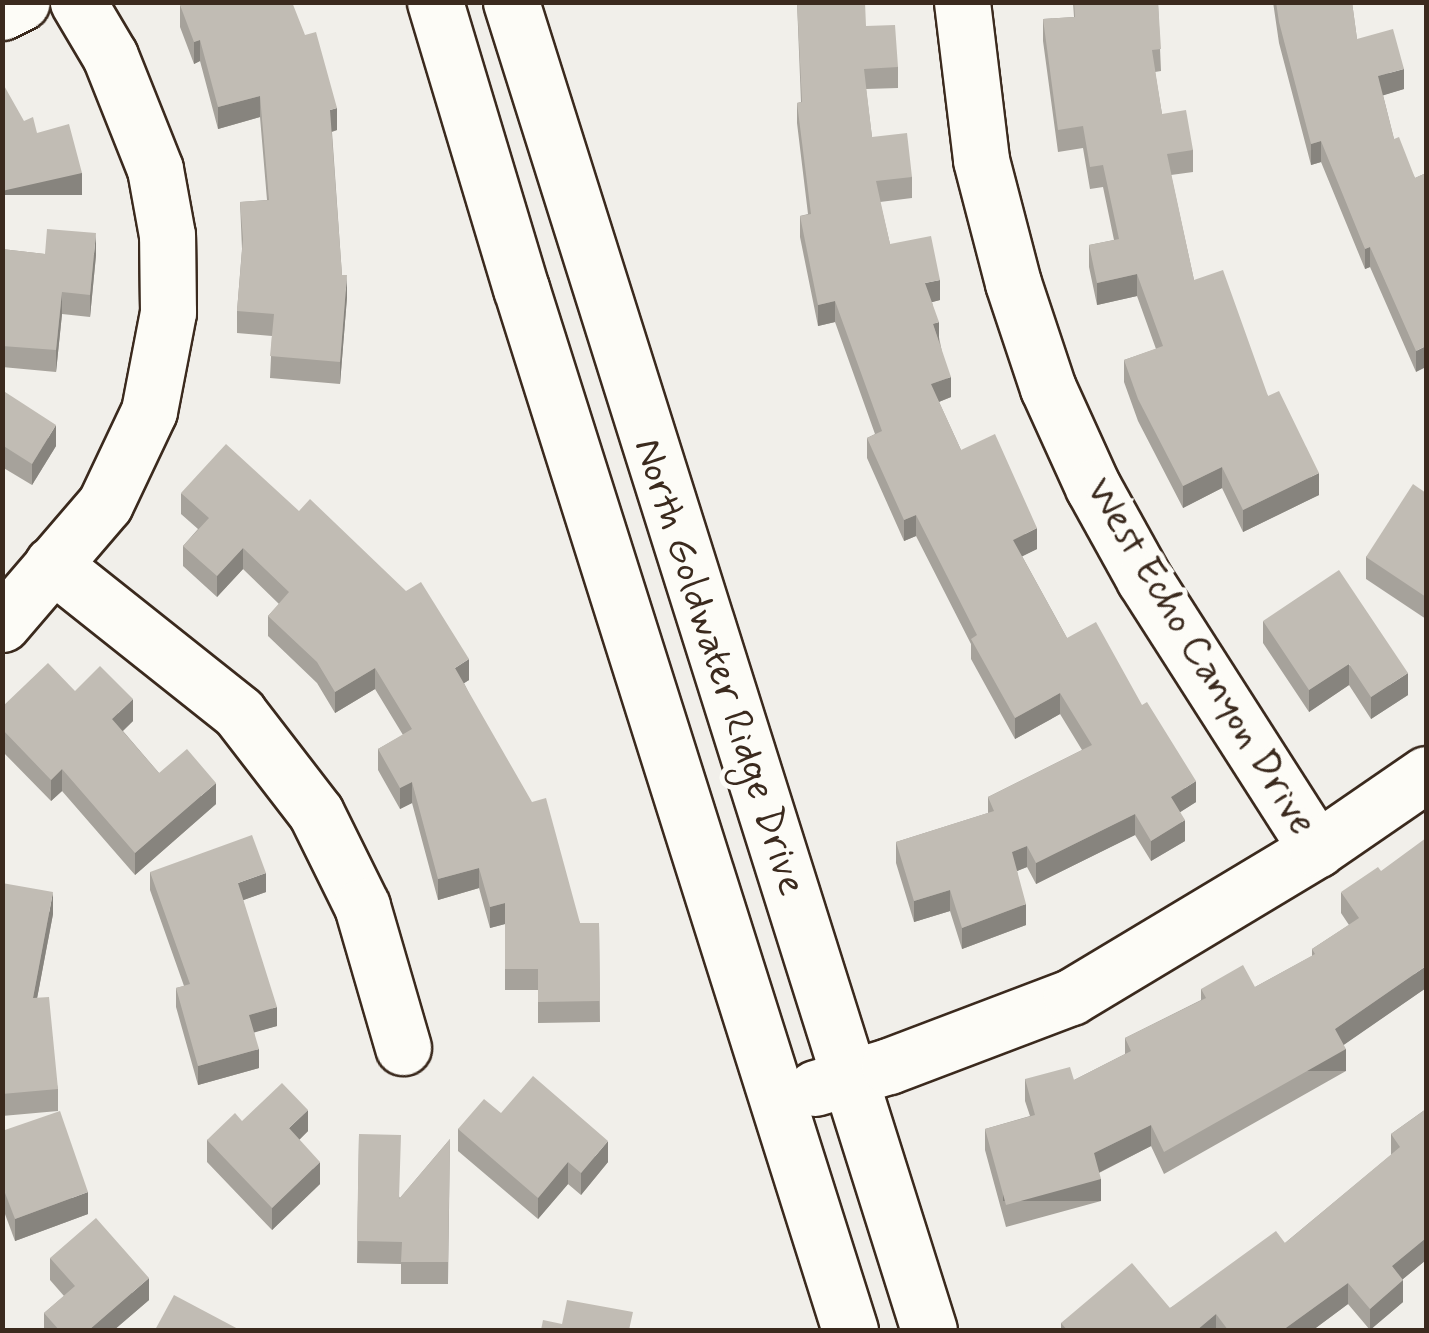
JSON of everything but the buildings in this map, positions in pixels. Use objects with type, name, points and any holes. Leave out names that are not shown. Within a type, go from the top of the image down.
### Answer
[{"type":"street","points":[[2,12],[22,2]]},
{"type":"street","points":[[2,624],[105,504],[149,411],[168,312],[167,235],[155,169],[110,56],[78,2]]},
{"type":"street","name":"North Goldwater Ridge Drive","points":[[435,2],[521,288],[850,1330]]},
{"type":"street","name":"North Goldwater Ridge Drive","points":[[511,2],[928,1330]]},
{"type":"street","name":"West Echo Canyon Drive","points":[[962,2],[981,160],[1013,282],[1048,388],[1092,487],[1144,579],[1317,849]]},
{"type":"street","points":[[52,564],[239,713],[316,814],[362,906],[403,1046]]},
{"type":"street","points":[[778,1098],[849,1079],[1071,997],[1317,849],[1426,774]]}]
